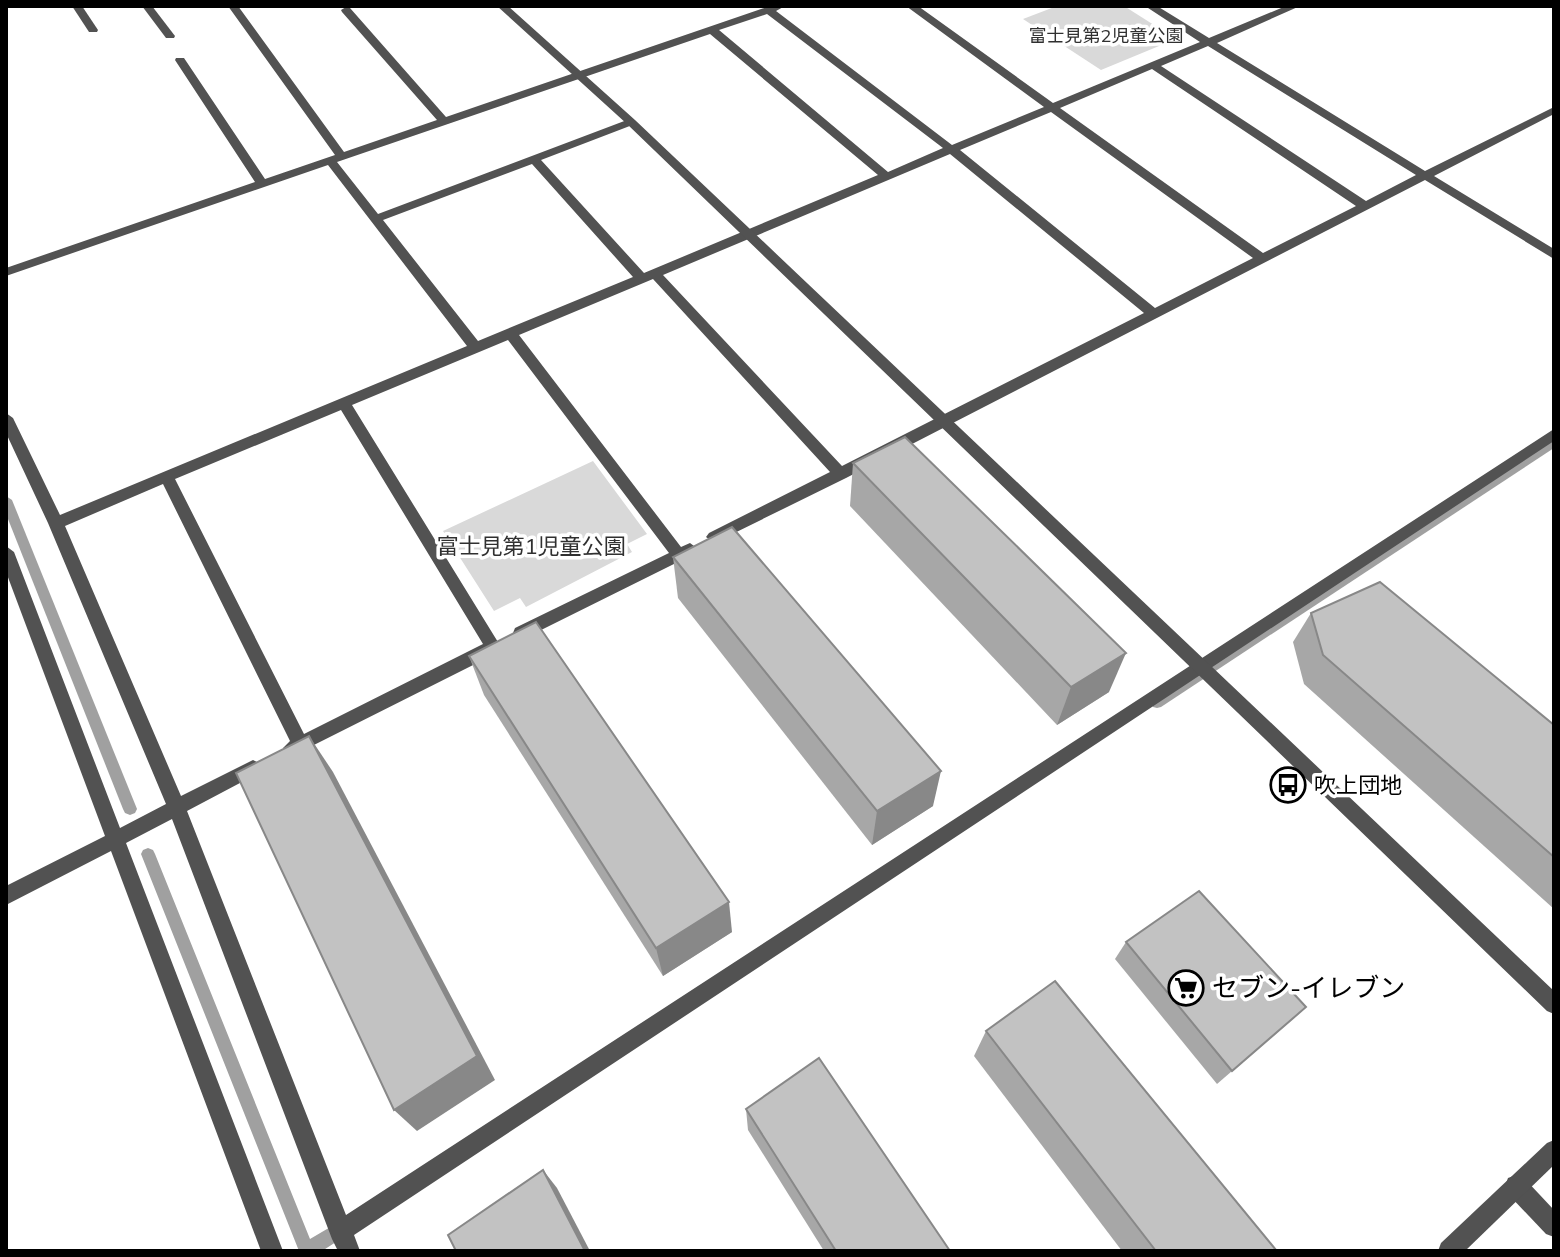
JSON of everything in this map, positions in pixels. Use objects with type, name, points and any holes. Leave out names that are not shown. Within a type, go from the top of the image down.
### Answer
[{"type":"street","points":[[77,6],[93,30]]},
{"type":"street","points":[[147,6],[170,36]]},
{"type":"street","points":[[233,6],[375,219],[476,348]]},
{"type":"street","points":[[502,6],[631,122],[1554,1004]]},
{"type":"street","points":[[911,6],[1262,258]]},
{"type":"street","points":[[1150,6],[1554,255]]},
{"type":"street","points":[[56,523],[1295,6]]},
{"type":"street","points":[[6,272],[774,8],[1153,313]]},
{"type":"street","points":[[346,10],[445,123]]},
{"type":"street","points":[[712,30],[887,177]]},
{"type":"street","points":[[180,60],[263,185]]},
{"type":"street","points":[[1153,65],[1365,206]]},
{"type":"street","points":[[6,896],[300,743],[841,474],[1554,110]]},
{"type":"street","points":[[375,219],[631,122]]},
{"type":"street","points":[[534,159],[841,474]]},
{"type":"street","points":[[511,334],[679,555]]},
{"type":"street","points":[[344,403],[493,647]]},
{"type":"street","points":[[6,418],[56,523],[177,808],[349,1251]]},
{"type":"street","points":[[340,1231],[1554,434]]},
{"type":"street","points":[[167,477],[300,743]]},
{"type":"street","points":[[6,552],[272,1251]]},
{"type":"street","points":[[1449,1251],[1554,1150]]},
{"type":"street","points":[[1516,1186],[1554,1226]]},
{"type":"green space","name":"富士見第2児童公園","points":[[1057,6],[1124,6],[1176,39],[1101,70],[1023,19]]},
{"type":"green space","name":"富士見第1児童公園","points":[[593,461],[647,534],[627,544],[632,552],[526,607],[520,598],[494,611],[443,531]]},
{"type":"building","points":[[905,437],[1126,653],[1071,687],[853,463]]},
{"type":"building","points":[[732,527],[941,771],[877,811],[673,557]]},
{"type":"building","points":[[1380,582],[1554,725],[1554,857],[1323,655],[1311,613]]},
{"type":"building","points":[[536,622],[729,902],[656,948],[469,656]]},
{"type":"building","points":[[309,736],[477,1056],[394,1110],[236,773]]},
{"type":"building","points":[[1199,891],[1306,1007],[1232,1071],[1126,942]]},
{"type":"building","points":[[1055,981],[1275,1251],[1156,1251],[986,1031]]},
{"type":"building","points":[[819,1058],[950,1251],[836,1251],[746,1109]]},
{"type":"building","points":[[543,1170],[585,1251],[456,1251],[448,1235]]},
{"type":"waterway","points":[[1157,703],[1554,443]]},
{"type":"waterway","points":[[6,500],[130,809]]},
{"type":"waterway","points":[[148,854],[307,1251],[344,1227]]},
{"type":"place","name":"吹上団地","points":[[1288,785]]},
{"type":"place","name":"セブン-イレブン","points":[[1186,988]]}]
